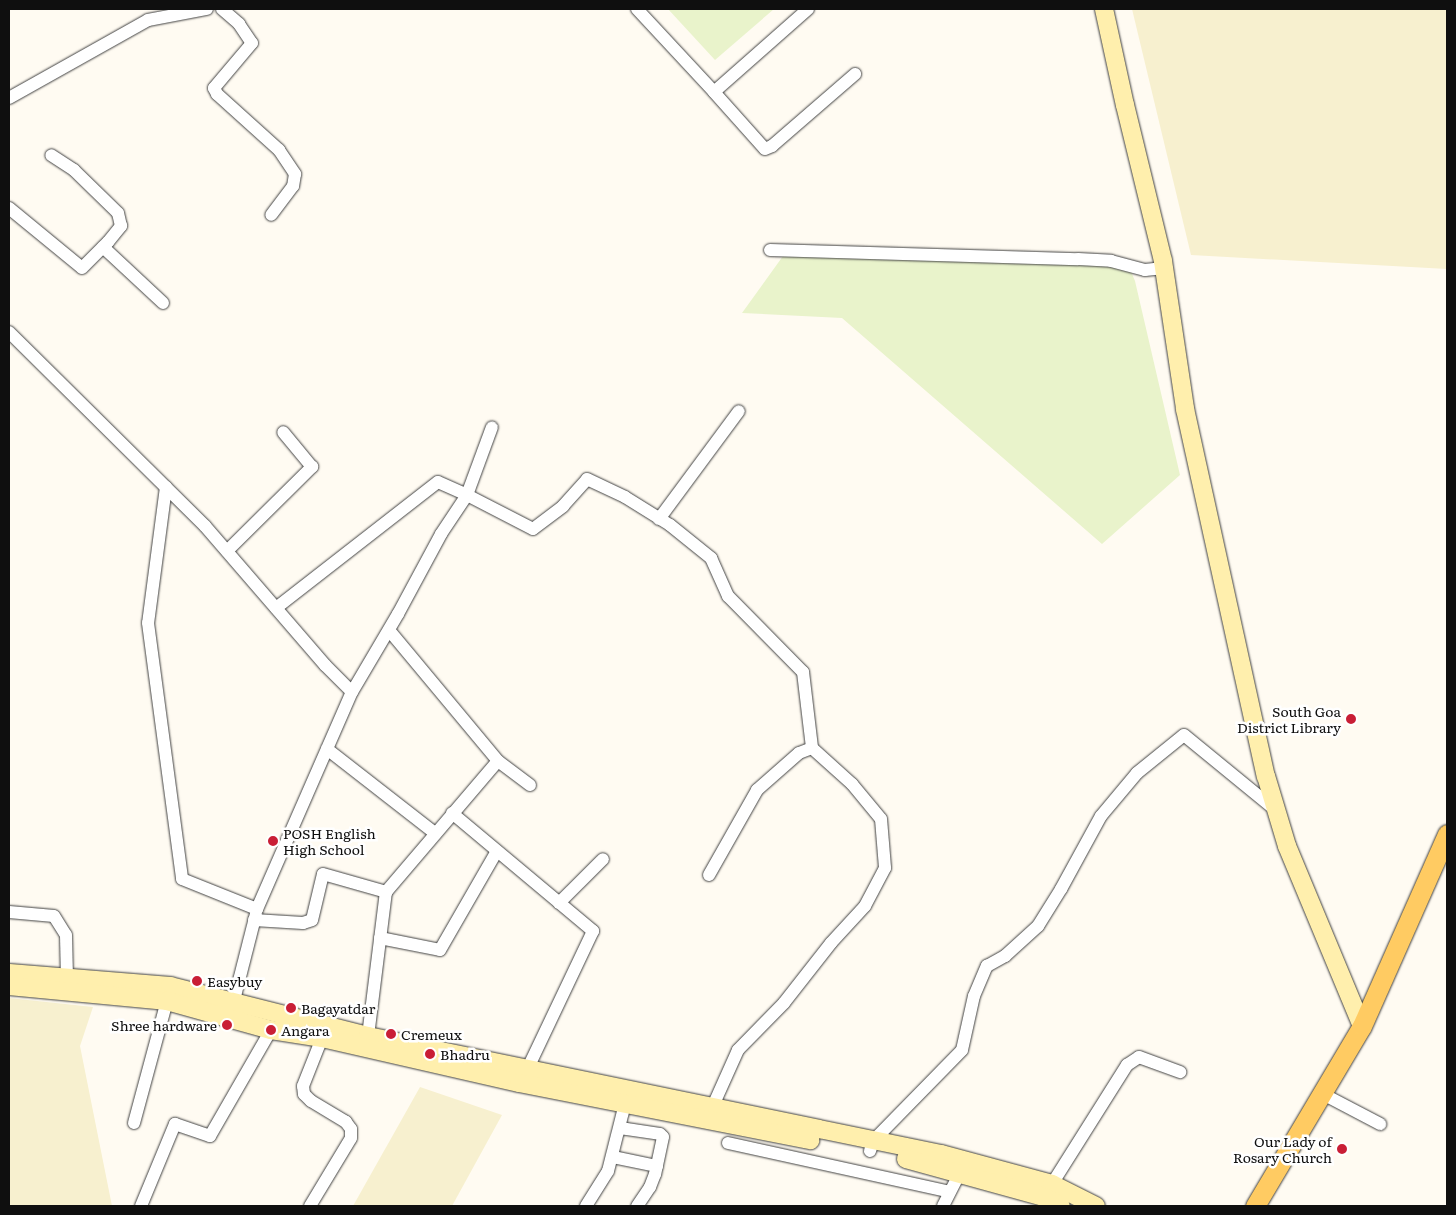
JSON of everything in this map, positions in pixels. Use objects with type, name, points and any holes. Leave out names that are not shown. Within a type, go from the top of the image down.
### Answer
[{"type":"main road","points":[[1104,9],[1164,268],[1186,409],[1266,776],[1287,846],[1351,993],[1362,1026]]},
{"type":"main road","points":[[1255,1206],[1362,1026],[1447,834]]},
{"type":"main road","points":[[9,973],[170,986],[232,1009],[271,1030],[322,1038],[519,1083],[712,1108],[871,1146],[1044,1197],[1061,1206]]},
{"type":"main road","points":[[9,986],[232,1009],[368,1036],[527,1070],[627,1098],[669,1113],[871,1146],[941,1154],[1052,1184],[1096,1206]]},
{"type":"street","points":[[9,98],[148,20],[207,9]]},
{"type":"street","points":[[222,9],[240,24],[252,43],[214,88],[217,94],[279,150],[295,174],[293,186],[271,215]]},
{"type":"street","points":[[637,9],[765,149],[772,146],[855,74]]},
{"type":"street","points":[[714,92],[808,9]]},
{"type":"street","points":[[9,208],[82,268],[121,226],[118,213],[74,170],[51,154]]},
{"type":"street","points":[[103,247],[163,303]]},
{"type":"street","points":[[770,250],[1078,259],[1111,261],[1145,270],[1164,268]]},
{"type":"street","points":[[9,332],[166,487],[227,551],[325,665],[352,692]]},
{"type":"street","points":[[659,519],[738,411]]},
{"type":"street","points":[[232,1009],[256,914],[352,692],[389,630],[441,534],[467,495],[492,427]]},
{"type":"street","points":[[227,551],[312,468],[283,432]]},
{"type":"street","points":[[276,608],[438,482],[533,528],[563,506],[587,479],[625,497],[659,519],[711,558],[728,596],[803,672],[812,748],[852,784],[881,819],[885,868],[865,906],[831,944],[784,1003],[738,1050],[712,1108]]},
{"type":"street","points":[[166,487],[148,623],[182,879],[256,914],[303,923],[312,920],[323,874],[386,892]]},
{"type":"street","points":[[389,630],[498,761],[530,784]]},
{"type":"street","points":[[871,1146],[962,1050],[974,996],[987,966],[1005,956],[1038,926],[1061,890],[1101,816],[1137,773],[1184,735],[1277,812]]},
{"type":"street","points":[[709,875],[756,790],[799,753],[812,748]]},
{"type":"street","points":[[327,749],[435,833]]},
{"type":"street","points":[[368,1036],[386,892],[498,761]]},
{"type":"street","points":[[452,813],[593,931],[527,1070]]},
{"type":"street","points":[[380,938],[440,950],[497,851]]},
{"type":"street","points":[[559,902],[603,859]]},
{"type":"street","points":[[9,912],[54,916],[66,935],[67,978]]},
{"type":"street","points":[[134,1123],[166,1001]]},
{"type":"street","points":[[141,1206],[175,1124],[210,1136],[271,1030]]},
{"type":"street","points":[[310,1206],[351,1138],[351,1129],[346,1122],[311,1101],[304,1094],[304,1086],[322,1038]]},
{"type":"street","points":[[1052,1184],[1127,1065],[1139,1057],[1180,1072]]},
{"type":"street","points":[[1321,1093],[1380,1124]]},
{"type":"street","points":[[586,1206],[608,1171],[627,1098]]},
{"type":"street","points":[[637,1206],[650,1187],[657,1166],[669,1113]]},
{"type":"street","points":[[620,1128],[660,1134],[663,1137]]},
{"type":"street","points":[[728,1143],[950,1192]]},
{"type":"street","points":[[613,1157],[657,1166]]},
{"type":"street","points":[[943,1206],[960,1172]]},
{"type":"shaded area","points":[[1132,9],[1447,9],[1447,269],[1191,255]]},
{"type":"shaded area","points":[[9,998],[93,1007],[80,1046],[112,1206],[9,1206]]},
{"type":"shaded area","points":[[420,1087],[502,1115],[452,1206],[353,1206]]},
{"type":"green space","points":[[668,9],[774,9],[715,60]]},
{"type":"green space","points":[[783,256],[1127,262],[1135,281],[1180,475],[1102,544],[842,318],[742,313]]},
{"type":"place","name":"South Goa District Library","points":[[1351,719]]},
{"type":"place","name":"POSH English High School","points":[[273,841]]},
{"type":"place","name":"Easybuy","points":[[197,981]]},
{"type":"place","name":"Bagayatdar","points":[[291,1008]]},
{"type":"place","name":"Shree hardware","points":[[227,1025]]},
{"type":"place","name":"Angara","points":[[271,1030]]},
{"type":"place","name":"Cremeux","points":[[391,1034]]},
{"type":"place","name":"Bhadru","points":[[430,1054]]},
{"type":"place","name":"Our Lady of Rosary Church","points":[[1342,1149]]}]
